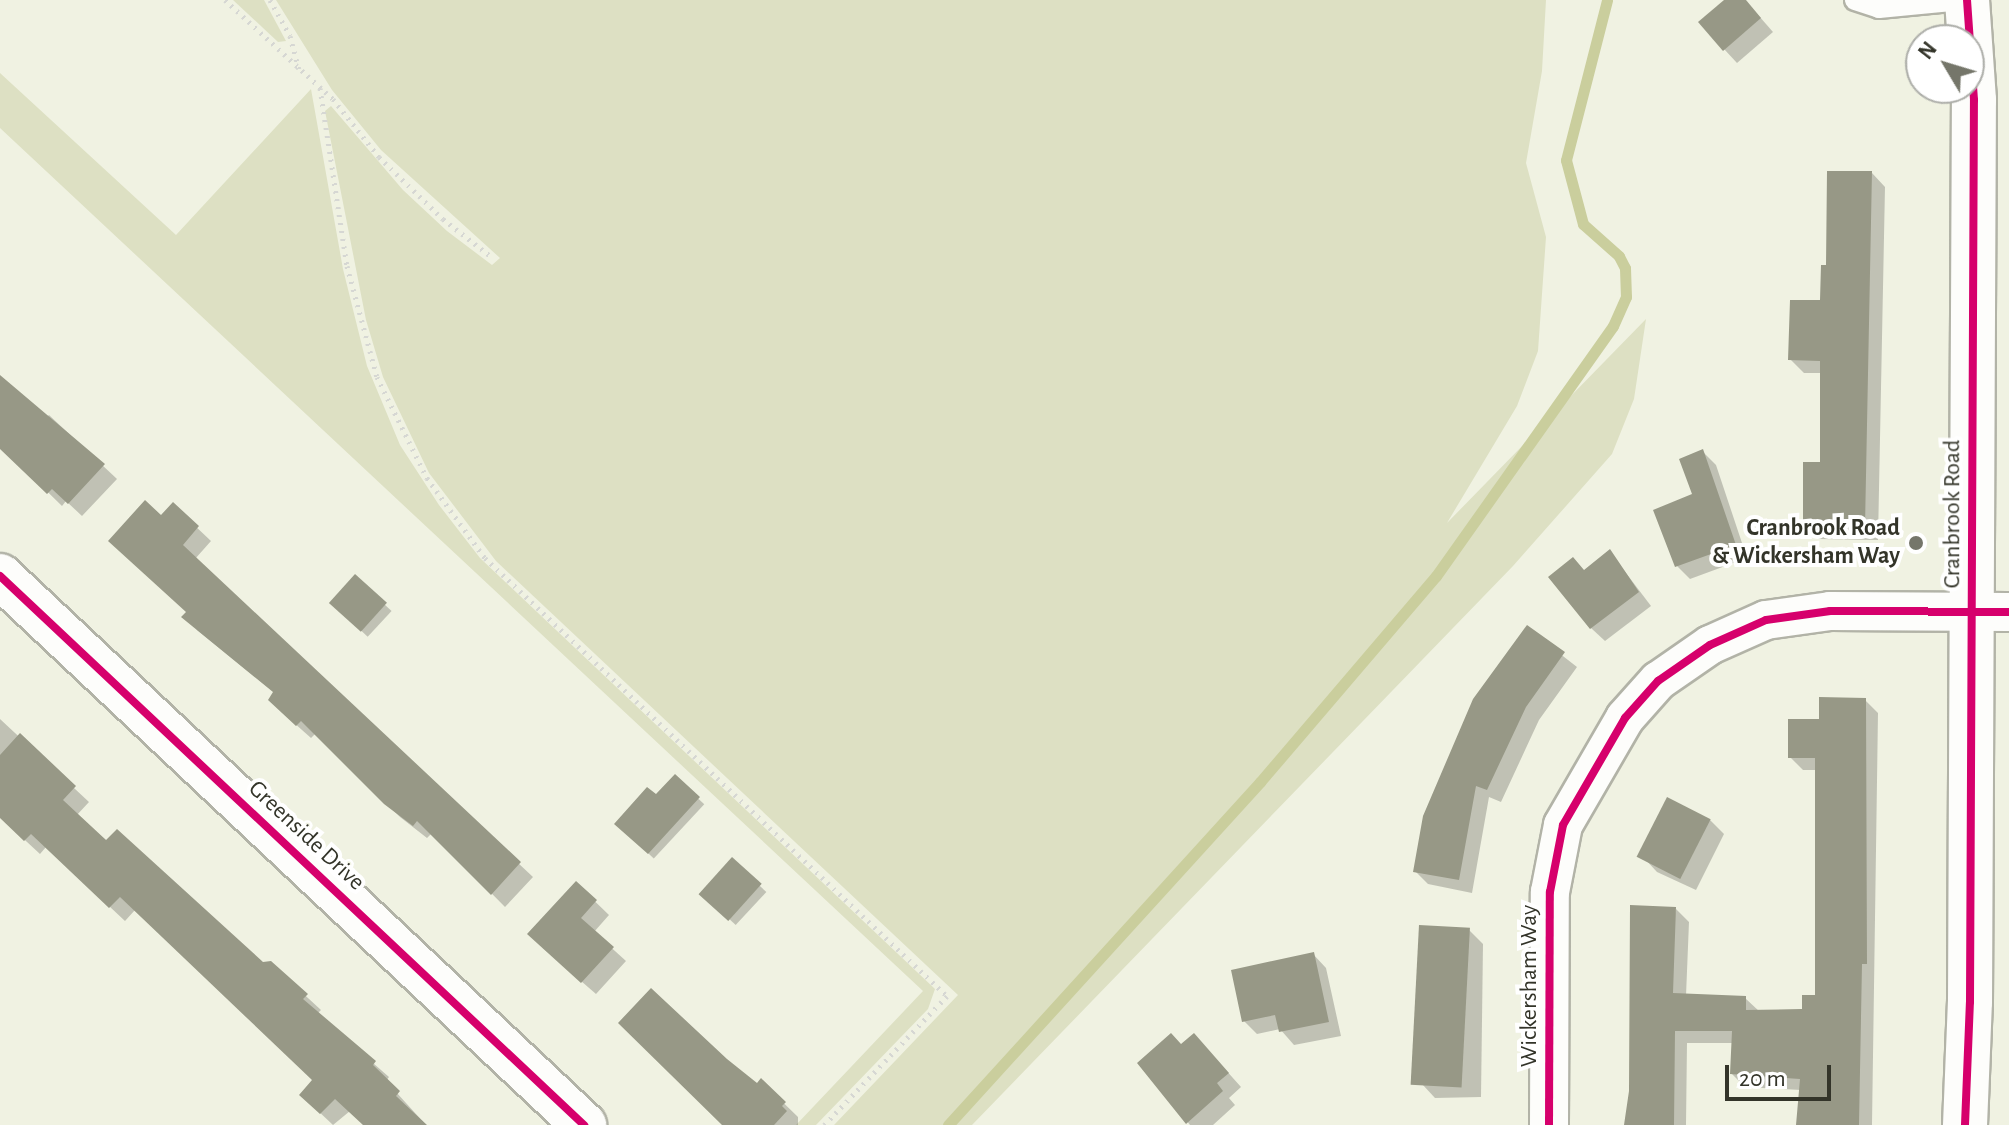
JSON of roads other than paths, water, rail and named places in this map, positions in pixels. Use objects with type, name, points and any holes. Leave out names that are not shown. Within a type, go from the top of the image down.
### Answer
[{"type":"street","name":"Cranbrook Road","points":[[1964,0],[1974,100],[1990,612],[1965,1125]]},
{"type":"street","name":"Greenside Drive","points":[[0,576],[584,1125]]},
{"type":"street","name":"Wickersham Way","points":[[1549,1125],[1553,879],[1563,825],[1625,718],[1671,672],[1710,645],[1766,620],[1830,611],[1990,612]]},
{"type":"lane","points":[[1855,0],[1879,8],[1964,0]]},
{"type":"waterway","points":[[948,1125],[1260,782],[1436,576],[1613,326],[1626,297],[1625,268],[1619,256],[1583,224],[1566,160],[1607,0]]},
{"type":"place","name":"Cranbrook Road & Wickersham Way","points":[[1916,543]]}]
